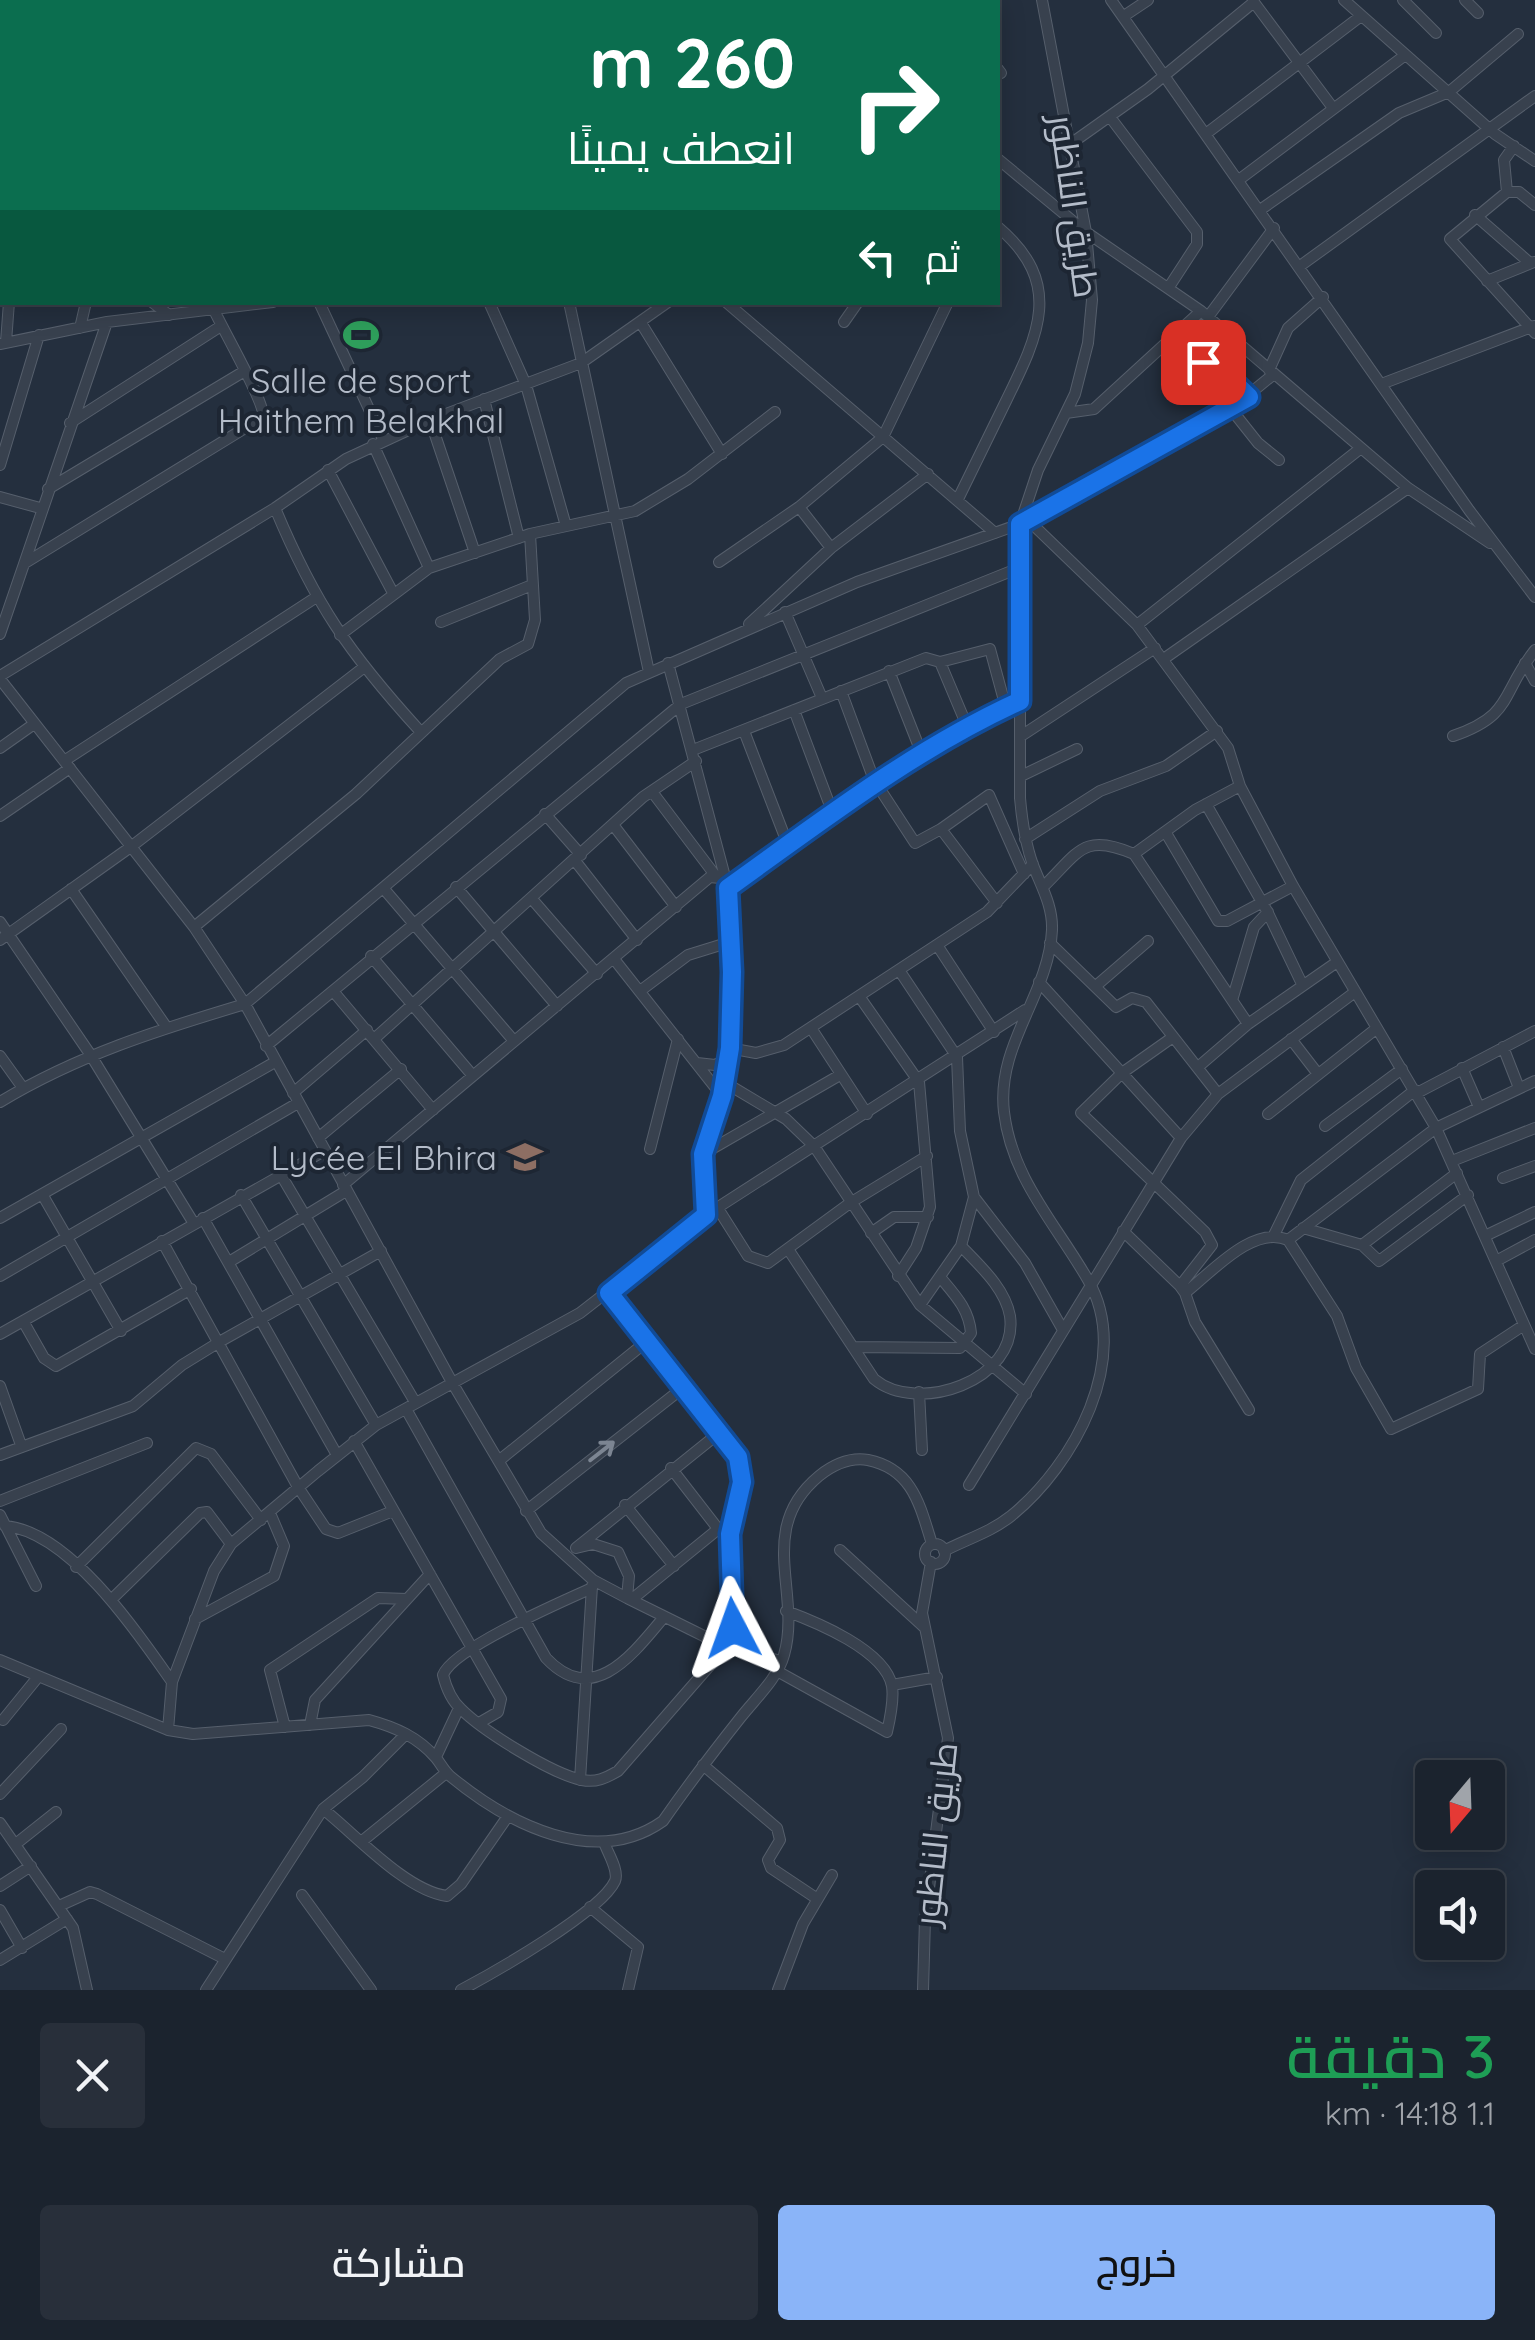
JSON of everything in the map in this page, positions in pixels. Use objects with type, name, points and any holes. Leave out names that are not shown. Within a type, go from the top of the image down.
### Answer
[{"type":"street","name":"طريق الناظور","points":[[931,1562],[941,1561],[944,1551],[1012,1516],[1045,1479],[1100,1384],[1106,1344],[1091,1284],[1028,1190],[1011,1150],[1002,1096],[1004,1071],[1039,982],[1052,920],[1025,839],[1019,568],[1024,522],[1027,497],[1066,413],[1083,365],[1091,318],[1086,232],[1042,0]]},
{"type":"street","points":[[1111,0],[1165,71],[1469,510],[1535,596]]},
{"type":"street","points":[[1124,16],[1148,0]]},
{"type":"street","points":[[1403,0],[1436,34]]},
{"type":"street","points":[[1465,0],[1478,12]]},
{"type":"street","points":[[1069,144],[1110,117],[1254,1],[1333,108]]},
{"type":"street","points":[[1349,2],[1404,56],[1489,128],[1535,161]]},
{"type":"street","points":[[1207,134],[1361,16]]},
{"type":"street","points":[[1260,210],[1399,114],[1449,92],[1518,34]]},
{"type":"street","points":[[1240,180],[1404,56]]},
{"type":"street","points":[[1300,266],[1535,96]]},
{"type":"street","points":[[1110,117],[1199,237],[1169,287]]},
{"type":"street","points":[[1507,192],[1504,160],[1514,146]]},
{"type":"street","points":[[1000,161],[1086,232],[1204,314],[1408,488],[1495,546]]},
{"type":"street","points":[[1384,384],[1533,329],[1450,239],[1507,192],[1519,192],[1535,205]]},
{"type":"street","points":[[1476,216],[1532,262],[1487,281]]},
{"type":"street","points":[[1066,413],[1094,409],[1204,314],[1274,228]]},
{"type":"street","points":[[958,499],[1026,359],[1039,319],[1039,286],[1033,269],[1026,254],[1000,229]]},
{"type":"street","points":[[0,1102],[90,1054],[166,1025],[245,1004],[610,696],[648,672],[784,612],[1024,522],[1231,410],[1272,372],[1288,328],[1322,297]]},
{"type":"street","points":[[4,305],[3,343],[107,322],[251,305]]},
{"type":"street","points":[[80,328],[85,305]]},
{"type":"street","points":[[156,305],[169,315]]},
{"type":"street","points":[[320,305],[429,568]]},
{"type":"street","points":[[490,305],[526,385],[566,526]]},
{"type":"street","points":[[570,305],[648,672]]},
{"type":"street","points":[[664,305],[582,363],[378,441],[0,678],[194,927],[245,1004],[454,1384],[501,1458],[526,1511],[565,1558],[593,1584],[726,1647],[779,1666],[887,1732],[892,1685],[879,1662],[827,1626],[786,1611]]},
{"type":"street","points":[[733,305],[995,532]]},
{"type":"street","points":[[844,322],[856,305]]},
{"type":"street","points":[[719,562],[799,508],[883,437],[947,305]]},
{"type":"street","points":[[25,563],[256,424],[264,410],[262,400],[243,372],[214,310]]},
{"type":"street","points":[[0,634],[40,508],[107,322]]},
{"type":"street","points":[[641,323],[722,454]]},
{"type":"street","points":[[69,424],[220,326]]},
{"type":"street","points":[[0,465],[39,334]]},
{"type":"street","points":[[1174,387],[1210,361],[1249,397]]},
{"type":"street","points":[[48,489],[243,372]]},
{"type":"street","points":[[194,927],[356,794],[420,730],[500,660],[528,644],[535,627],[525,536],[484,398]]},
{"type":"street","points":[[1231,410],[1279,460]]},
{"type":"street","points":[[340,635],[392,591],[429,568],[525,536],[616,518],[662,496],[775,412]]},
{"type":"street","points":[[430,420],[475,553]]},
{"type":"street","points":[[1137,625],[1361,448]]},
{"type":"street","points":[[328,470],[392,591]]},
{"type":"street","points":[[742,631],[831,548],[928,474]]},
{"type":"street","points":[[1165,658],[1408,488]]},
{"type":"street","points":[[0,496],[40,508]]},
{"type":"street","points":[[275,508],[315,598],[362,668],[420,730]]},
{"type":"street","points":[[799,508],[831,548]]},
{"type":"street","points":[[1458,521],[1469,510]]},
{"type":"street","points":[[1024,522],[1137,625],[1228,748],[1240,786],[1292,886],[1436,1128],[1535,1349]]},
{"type":"street","points":[[266,1046],[680,704],[802,651],[1019,568]]},
{"type":"street","points":[[441,622],[532,585]]},
{"type":"street","points":[[0,816],[191,674],[315,598]]},
{"type":"street","points":[[784,612],[822,698]]},
{"type":"street","points":[[1021,736],[1154,648]]},
{"type":"street","points":[[0,1276],[296,1098],[371,1035],[415,1006],[694,755],[744,730],[926,658],[940,662],[990,649],[1006,708]]},
{"type":"street","points":[[1453,736],[1500,711],[1535,650]]},
{"type":"street","points":[[940,662],[967,726]]},
{"type":"street","points":[[668,663],[728,888],[729,1053],[722,1096],[703,1154],[706,1215]]},
{"type":"street","points":[[1525,663],[1535,681]]},
{"type":"street","points":[[5,936],[132,846],[362,668]]},
{"type":"street","points":[[889,672],[921,752]]},
{"type":"street","points":[[841,691],[874,780],[916,844],[989,795],[1024,874]]},
{"type":"street","points":[[728,888],[874,780],[967,726],[1020,701]]},
{"type":"street","points":[[794,710],[832,811]]},
{"type":"street","points":[[0,748],[34,724]]},
{"type":"street","points":[[744,730],[788,844]]},
{"type":"street","points":[[1025,839],[1100,791],[1161,768],[1217,731]]},
{"type":"street","points":[[1021,776],[1076,749]]},
{"type":"street","points":[[1134,854],[1206,804],[1240,786]]},
{"type":"street","points":[[653,793],[728,888]]},
{"type":"street","points":[[1206,804],[1265,908],[1302,984]]},
{"type":"street","points":[[545,814],[637,940]]},
{"type":"street","points":[[614,826],[676,906]]},
{"type":"street","points":[[942,829],[997,903]]},
{"type":"street","points":[[1166,833],[1216,920],[1224,922],[1265,908]]},
{"type":"street","points":[[1042,887],[1094,843],[1106,842],[1134,854],[1248,1024]]},
{"type":"street","points":[[697,1063],[715,1065],[729,1053],[775,1049],[811,1028],[997,903],[1033,864]]},
{"type":"street","points":[[229,1262],[345,1188],[514,1041],[715,875]]},
{"type":"street","points":[[1233,998],[1257,920],[1265,908],[1292,886]]},
{"type":"street","points":[[456,887],[557,1006]]},
{"type":"street","points":[[71,889],[166,1025]]},
{"type":"street","points":[[384,889],[514,1041]]},
{"type":"street","points":[[532,899],[596,974]]},
{"type":"street","points":[[0,922],[5,936],[90,1054],[167,1178],[229,1262],[337,1454]]},
{"type":"street","points":[[1097,984],[1148,941]]},
{"type":"street","points":[[640,991],[688,955],[730,942]]},
{"type":"street","points":[[1050,944],[1097,984],[1116,1008],[1132,998],[1146,1002],[1218,1094]]},
{"type":"street","points":[[937,945],[994,1032]]},
{"type":"street","points":[[371,956],[473,1076]]},
{"type":"street","points":[[614,959],[722,1096]]},
{"type":"street","points":[[1198,1067],[1248,1024],[1337,962]]},
{"type":"street","points":[[899,970],[957,1056],[960,1131],[974,1196],[1025,1263],[1063,1330]]},
{"type":"street","points":[[1039,982],[1181,1138]]},
{"type":"street","points":[[333,991],[434,1110]]},
{"type":"street","points":[[969,1485],[1181,1138],[1218,1094],[1356,992]]},
{"type":"street","points":[[859,996],[918,1082],[927,1156],[928,1217],[898,1276]]},
{"type":"street","points":[[168,1730],[172,1682],[214,1571],[231,1544],[337,1454],[376,1424],[539,1338],[609,1293],[706,1215],[1026,1010]]},
{"type":"street","points":[[811,1028],[867,1114]]},
{"type":"street","points":[[1268,1114],[1377,1028]]},
{"type":"street","points":[[1272,1236],[1301,1180],[1416,1092],[1535,1031]]},
{"type":"street","points":[[1172,1036],[1122,1073],[1083,1108],[1082,1115],[1212,1240],[1211,1251],[1182,1290]]},
{"type":"street","points":[[650,1149],[678,1039]]},
{"type":"street","points":[[1290,1040],[1318,1074]]},
{"type":"street","points":[[1503,1047],[1520,1088]]},
{"type":"street","points":[[0,1056],[24,1088]]},
{"type":"street","points":[[0,1218],[275,1062]]},
{"type":"street","points":[[318,1138],[400,1068]]},
{"type":"street","points":[[1325,1126],[1402,1068]]},
{"type":"street","points":[[1462,1068],[1479,1106]]},
{"type":"street","points":[[703,1154],[840,1075]]},
{"type":"street","points":[[1288,1240],[1436,1128],[1535,1081]]},
{"type":"street","points":[[724,1082],[774,1112],[814,1146],[920,1305],[1026,1394]]},
{"type":"street","points":[[1452,1161],[1535,1128]]},
{"type":"street","points":[[0,1334],[324,1151]]},
{"type":"street","points":[[718,1207],[754,1262],[768,1263],[850,1203],[927,1156]]},
{"type":"street","points":[[1504,1178],[1535,1166]]},
{"type":"street","points":[[1362,1245],[1458,1173]]},
{"type":"street","points":[[282,1175],[342,1276],[524,1618],[558,1670],[588,1678],[611,1671],[664,1617]]},
{"type":"street","points":[[42,1194],[121,1331]]},
{"type":"street","points":[[242,1195],[376,1424]]},
{"type":"street","points":[[1303,1228],[1362,1245],[1379,1261],[1468,1195]]},
{"type":"street","points":[[920,1305],[962,1246],[974,1196]]},
{"type":"street","points":[[1487,1235],[1535,1212]]},
{"type":"street","points":[[871,1234],[894,1218],[928,1217]]},
{"type":"street","points":[[1123,1231],[1182,1290],[1196,1322],[1249,1410]]},
{"type":"street","points":[[1182,1290],[1241,1248],[1272,1236],[1288,1240],[1342,1325],[1356,1368],[1391,1428],[1478,1389],[1480,1354],[1524,1326]]},
{"type":"street","points":[[1498,1260],[1535,1240]]},
{"type":"street","points":[[162,1241],[220,1340],[298,1488],[326,1528],[334,1533],[392,1511]]},
{"type":"street","points":[[788,1249],[884,1387],[919,1392],[962,1386],[993,1365],[1008,1336],[1010,1315],[1000,1290],[962,1246]]},
{"type":"street","points":[[0,1455],[132,1406],[182,1364],[220,1340],[342,1276],[381,1251]]},
{"type":"street","points":[[853,1346],[937,1351],[960,1348],[967,1343],[970,1322],[963,1305],[940,1277]]},
{"type":"street","points":[[23,1321],[53,1366],[191,1289]]},
{"type":"street","points":[[593,1584],[524,1618],[451,1662],[442,1676],[460,1708],[478,1723],[580,1780],[602,1780],[618,1771],[726,1647],[733,1628],[730,1534],[742,1482],[741,1464],[609,1293]]},
{"type":"street","points":[[501,1458],[646,1342]]},
{"type":"street","points":[[0,1386],[20,1445]]},
{"type":"street","points":[[526,1511],[684,1387]]},
{"type":"street","points":[[919,1392],[922,1450]]},
{"type":"street","points":[[565,1558],[718,1433]]},
{"type":"street","points":[[354,1441],[502,1704],[498,1712],[478,1723]]},
{"type":"street","points":[[0,1501],[147,1443]]},
{"type":"street","points":[[76,1566],[196,1448],[210,1454],[265,1516],[284,1546],[274,1576],[195,1620]]},
{"type":"street","points":[[0,1660],[168,1730],[210,1735],[369,1720],[406,1734],[436,1757],[446,1773],[508,1816],[584,1843],[605,1845],[636,1836],[663,1821],[779,1666],[786,1611],[784,1552],[794,1506],[805,1488],[846,1461],[881,1463],[906,1479],[920,1504],[932,1544],[944,1551]]},
{"type":"street","points":[[672,1468],[717,1530],[730,1534]]},
{"type":"street","points":[[626,1505],[674,1566]]},
{"type":"street","points":[[114,1598],[200,1513],[207,1512],[231,1544]]},
{"type":"street","points":[[3,1521],[26,1529],[114,1598],[172,1682]]},
{"type":"street","points":[[3,1521],[36,1586]]},
{"type":"street","points":[[629,1599],[717,1530]]},
{"type":"street","points":[[576,1548],[593,1544],[618,1552],[629,1576],[629,1599]]},
{"type":"street","name":"طريق الناظور","points":[[924,1990],[925,1919],[948,1767],[948,1738],[925,1628],[923,1596],[931,1562],[925,1553],[932,1544]]},
{"type":"street","points":[[840,1550],[925,1628]]},
{"type":"street","points":[[310,1725],[314,1700],[430,1574]]},
{"type":"street","points":[[580,1780],[593,1584]]},
{"type":"street","points":[[286,1727],[270,1670],[378,1598],[407,1599]]},
{"type":"street","points":[[3,1720],[38,1677]]},
{"type":"street","points":[[892,1685],[937,1677]]},
{"type":"street","points":[[436,1757],[460,1708]]},
{"type":"street","points":[[0,1794],[61,1729]]},
{"type":"street","points":[[206,1990],[324,1808],[363,1778],[406,1734]]},
{"type":"street","points":[[703,1765],[776,1828],[780,1840],[768,1860],[771,1868],[816,1898]]},
{"type":"street","points":[[361,1842],[446,1773]]},
{"type":"street","points":[[324,1808],[361,1842],[430,1892],[447,1896],[461,1884],[508,1816]]},
{"type":"street","points":[[17,1843],[56,1812]]},
{"type":"street","points":[[0,1823],[67,1919],[87,1990]]},
{"type":"street","points":[[461,1990],[508,1964],[590,1907],[616,1879],[605,1845]]},
{"type":"street","points":[[0,1886],[31,1866]]},
{"type":"street","points":[[778,1990],[816,1898],[832,1875]]},
{"type":"street","points":[[59,1906],[76,1896],[97,1894],[225,1959]]},
{"type":"street","points":[[302,1895],[371,1990]]},
{"type":"street","points":[[590,1907],[638,1947],[628,1990]]},
{"type":"street","points":[[0,1910],[22,1948]]},
{"type":"street","points":[[0,1960],[67,1919]]},
{"type":"place","name":"Salle de sport Haithem Belakhal","points":[[361,335]]},
{"type":"place","name":"Lycée El Bhira","points":[[525,1157]]},
{"type":"route","points":[[733,1628],[730,1534],[742,1482],[741,1464],[609,1293],[706,1215],[703,1154],[722,1096],[730,1048],[728,888],[874,780],[942,739],[1020,701],[1020,524],[1249,397],[1214,363],[1203,362]]}]
